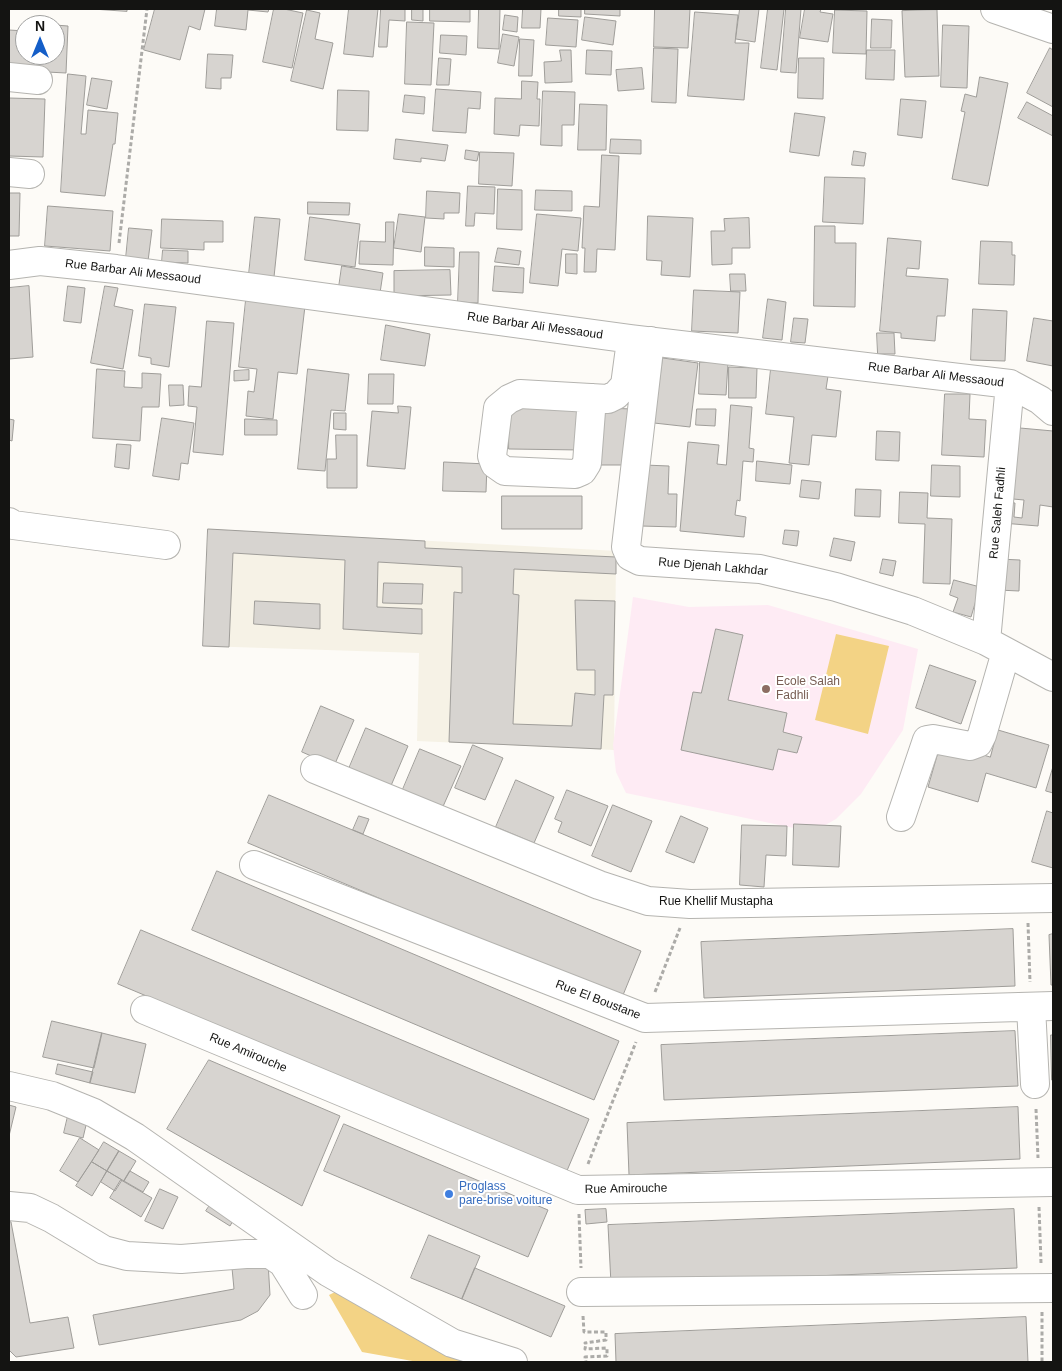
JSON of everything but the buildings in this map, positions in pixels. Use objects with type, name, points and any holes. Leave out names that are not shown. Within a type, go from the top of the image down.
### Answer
[{"type":"street","points":[[995,9],[1053,29]]},
{"type":"street","points":[[9,77],[38,80]]},
{"type":"street","name":"Rue Barbar Ali Messaoud","points":[[9,265],[40,261],[116,269],[640,340],[1010,384],[1040,400],[1053,411]]},
{"type":"street","points":[[592,398],[608,399],[616,395],[625,386],[640,340]]},
{"type":"street","name":"Rue Djenah Lakhdar","points":[[640,340],[626,547],[630,556],[640,561],[760,569],[836,587],[913,611],[996,646],[1053,677]]},
{"type":"street","name":"Rue Saleh Fadhli","points":[[901,818],[927,740],[970,746],[978,743],[982,735],[996,646],[1010,384]]},
{"type":"street","points":[[9,522],[13,525],[166,544]]},
{"type":"street","name":"Rue Khellif Mustapha","points":[[315,769],[599,885],[648,901],[690,904],[1040,898]]},
{"type":"street","name":"Rue El Boustane","points":[[254,865],[645,1018],[1042,1007]]},
{"type":"street","points":[[1035,1084],[1042,1007]]},
{"type":"street","name":"Rue Amirouche","points":[[145,1010],[578,1190],[1046,1182]]},
{"type":"street","points":[[9,1086],[52,1096],[94,1113],[135,1137],[328,1272],[452,1343],[513,1362]]},
{"type":"street","points":[[9,1206],[30,1208],[51,1218],[104,1250],[127,1256],[181,1259],[270,1254],[284,1263],[303,1295]]},
{"type":"street","points":[[581,1292],[1048,1288]]},
{"type":"path","points":[[116,269],[147,9]]},
{"type":"path","points":[[1040,898],[1042,1007]]},
{"type":"path","points":[[1035,1084],[1046,1182],[1048,1288],[1042,1362]]},
{"type":"shaded area","points":[[208,529],[618,551],[616,557],[614,750],[417,741],[419,653],[203,646]]},
{"type":"shaded area","name":"Ecole Salah Fadhli","points":[[633,597],[689,607],[768,605],[918,649],[903,730],[861,794],[836,819],[813,832],[626,793],[616,772],[613,745]]},
{"type":"shaded area","points":[[836,634],[889,646],[868,734],[815,720]]},
{"type":"shaded area","points":[[345,1287],[499,1362],[418,1362],[362,1352],[329,1295]]},
{"type":"place","name":"Ecole Salah Fadhli","points":[[766,689]]},
{"type":"place","name":"Proglass pare-brise voiture","points":[[449,1194]]}]
